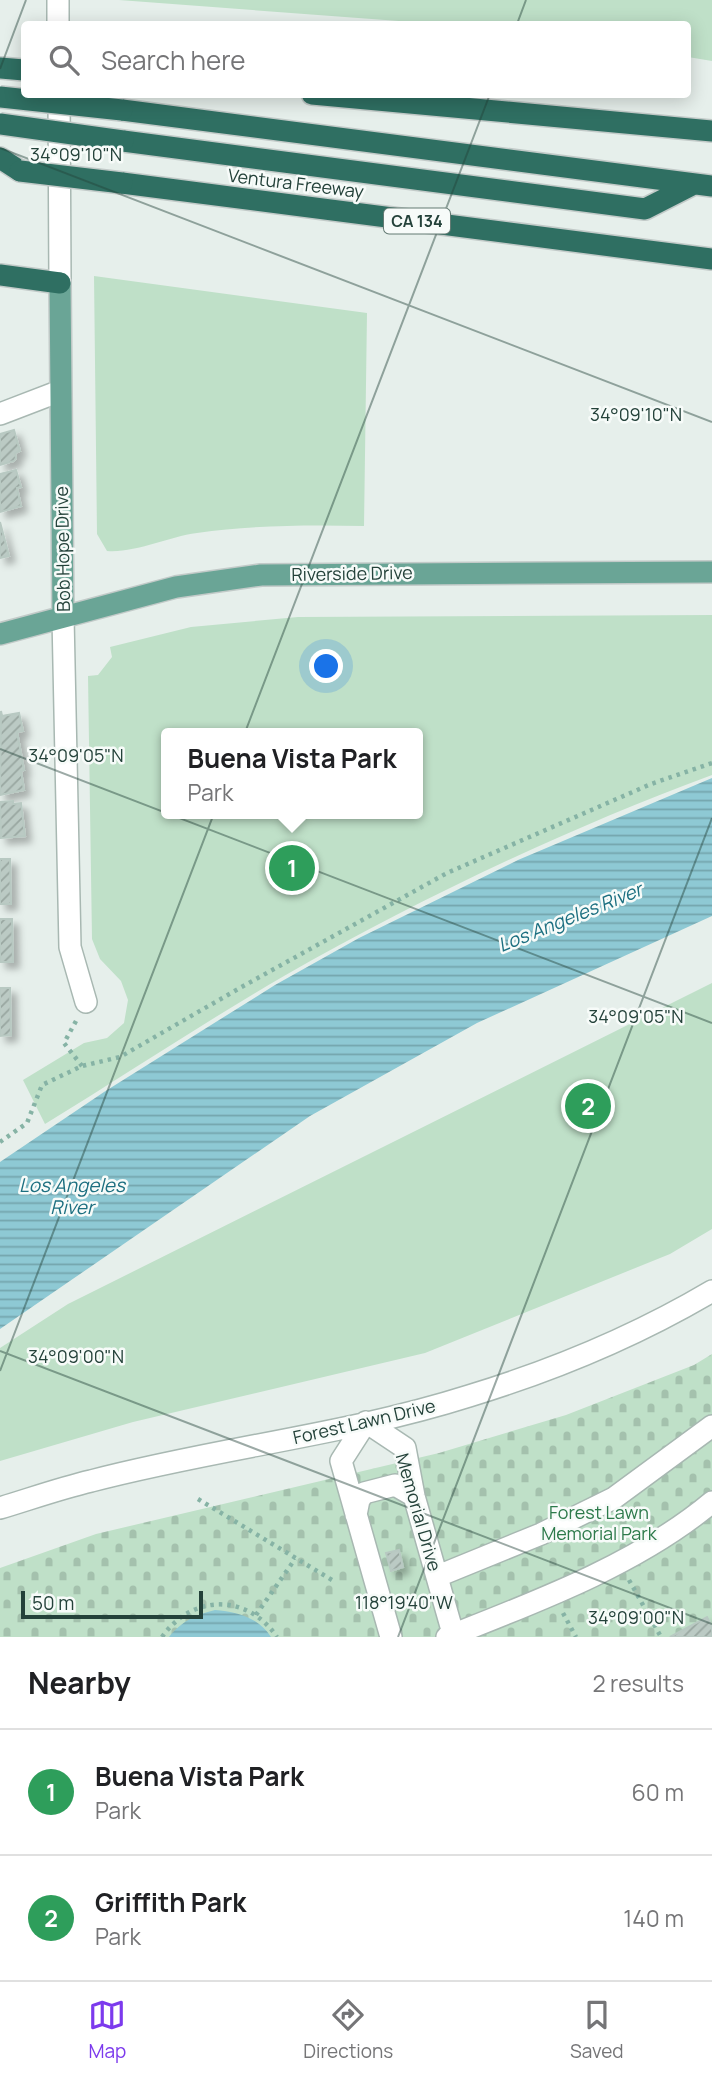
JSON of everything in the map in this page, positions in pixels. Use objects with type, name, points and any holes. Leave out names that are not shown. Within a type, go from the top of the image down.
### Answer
[{"type":"highway","points":[[0,68],[21,70]]},
{"type":"highway","points":[[0,97],[121,110],[703,185]]},
{"type":"highway","points":[[355,98],[712,131]]},
{"type":"highway","points":[[0,124],[646,209],[703,185]]},
{"type":"highway","points":[[0,158],[10,169]]},
{"type":"highway","name":"Ventura Freeway","points":[[10,169],[712,258]]},
{"type":"highway","points":[[0,275],[61,283]]},
{"type":"main road","name":"Bob Hope Drive","points":[[61,283],[62,617]]},
{"type":"main road","name":"Riverside Drive","points":[[0,634],[176,587],[261,575],[712,572]]},
{"type":"street","points":[[58,0],[58,21]]},
{"type":"street","name":"Bob Hope Drive","points":[[59,98],[61,283]]},
{"type":"street","points":[[0,414],[61,391]]},
{"type":"street","name":"Bob Hope Drive","points":[[62,617],[70,947],[86,1002]]},
{"type":"street","name":"Forest Lawn Drive","points":[[0,1508],[91,1480],[366,1422],[468,1397],[574,1359],[667,1317],[712,1291]]},
{"type":"street","points":[[366,1422],[341,1461],[391,1637]]},
{"type":"street","name":"Memorial Drive","points":[[366,1422],[405,1448],[414,1496],[438,1576],[451,1636]]},
{"type":"street","points":[[438,1576],[541,1534],[614,1498],[712,1426]]},
{"type":"street","points":[[356,1516],[363,1493],[396,1485],[414,1496]]},
{"type":"street","points":[[451,1636],[553,1594],[620,1561],[695,1516],[712,1502]]},
{"type":"path","points":[[0,1142],[27,1123],[41,1085],[82,1066],[120,1058],[447,873],[651,784],[712,763]]},
{"type":"path","points":[[82,1066],[64,1043],[86,1002]]},
{"type":"path","points":[[198,1499],[332,1580]]},
{"type":"path","points":[[256,1615],[295,1559]]},
{"type":"path","points":[[640,1600],[662,1637]]},
{"type":"path","points":[[163,1637],[170,1626],[184,1614],[201,1606],[220,1604],[239,1607],[256,1615],[270,1626],[277,1637]]},
{"type":"green space","points":[[119,0],[712,0],[712,61],[691,58],[691,21],[399,21]]},
{"type":"green space","points":[[94,276],[367,313],[364,526],[238,528],[186,535],[129,550],[107,551],[97,534]]},
{"type":"green space","points":[[712,615],[712,775],[548,842],[388,919],[284,976],[45,1124],[23,1080],[84,1043],[107,1038],[124,1023],[128,1000],[121,981],[100,959],[92,939],[88,676],[98,675],[112,657],[110,647],[191,627],[298,617]]},
{"type":"green space","points":[[712,983],[712,1229],[670,1254],[425,1353],[133,1422],[0,1461],[0,1348],[68,1304]]},
{"type":"green space","name":"Forest Lawn Memorial Park","points":[[712,1354],[712,1637],[0,1637],[0,1568],[96,1534],[439,1453],[566,1415],[694,1365]]},
{"type":"water","name":"Los Angeles River","points":[[712,778],[712,916],[477,1023],[310,1116],[0,1329],[0,1162],[104,1092],[275,985],[359,938],[518,860]]},
{"type":"water","points":[[215,1610],[231,1612],[253,1620],[271,1637],[169,1637],[189,1619]]},
{"type":"building","points":[[14,430],[20,451],[15,453],[14,461],[0,465],[0,434]]},
{"type":"building","points":[[16,470],[21,487],[17,488],[21,506],[0,512],[0,474]]},
{"type":"building","points":[[0,522],[9,556],[0,558]]},
{"type":"building","points":[[1,711],[2,716],[19,713],[23,731],[17,732],[24,770],[21,771],[24,790],[0,795]]},
{"type":"building","points":[[13,801],[13,804],[21,803],[25,836],[1,838],[0,802]]},
{"type":"building","points":[[0,859],[10,859],[11,904],[0,904]]},
{"type":"building","points":[[0,919],[12,919],[13,962],[0,962]]},
{"type":"building","points":[[0,988],[10,988],[11,1035],[0,1036]]},
{"type":"building","points":[[399,1550],[403,1567],[391,1571],[386,1553]]},
{"type":"building","points":[[707,1617],[712,1627],[712,1637],[670,1637]]},
{"type":"place","name":"Buena Vista Park","points":[[292,868]]},
{"type":"place","name":"Griffith Park","points":[[588,1106]]}]
